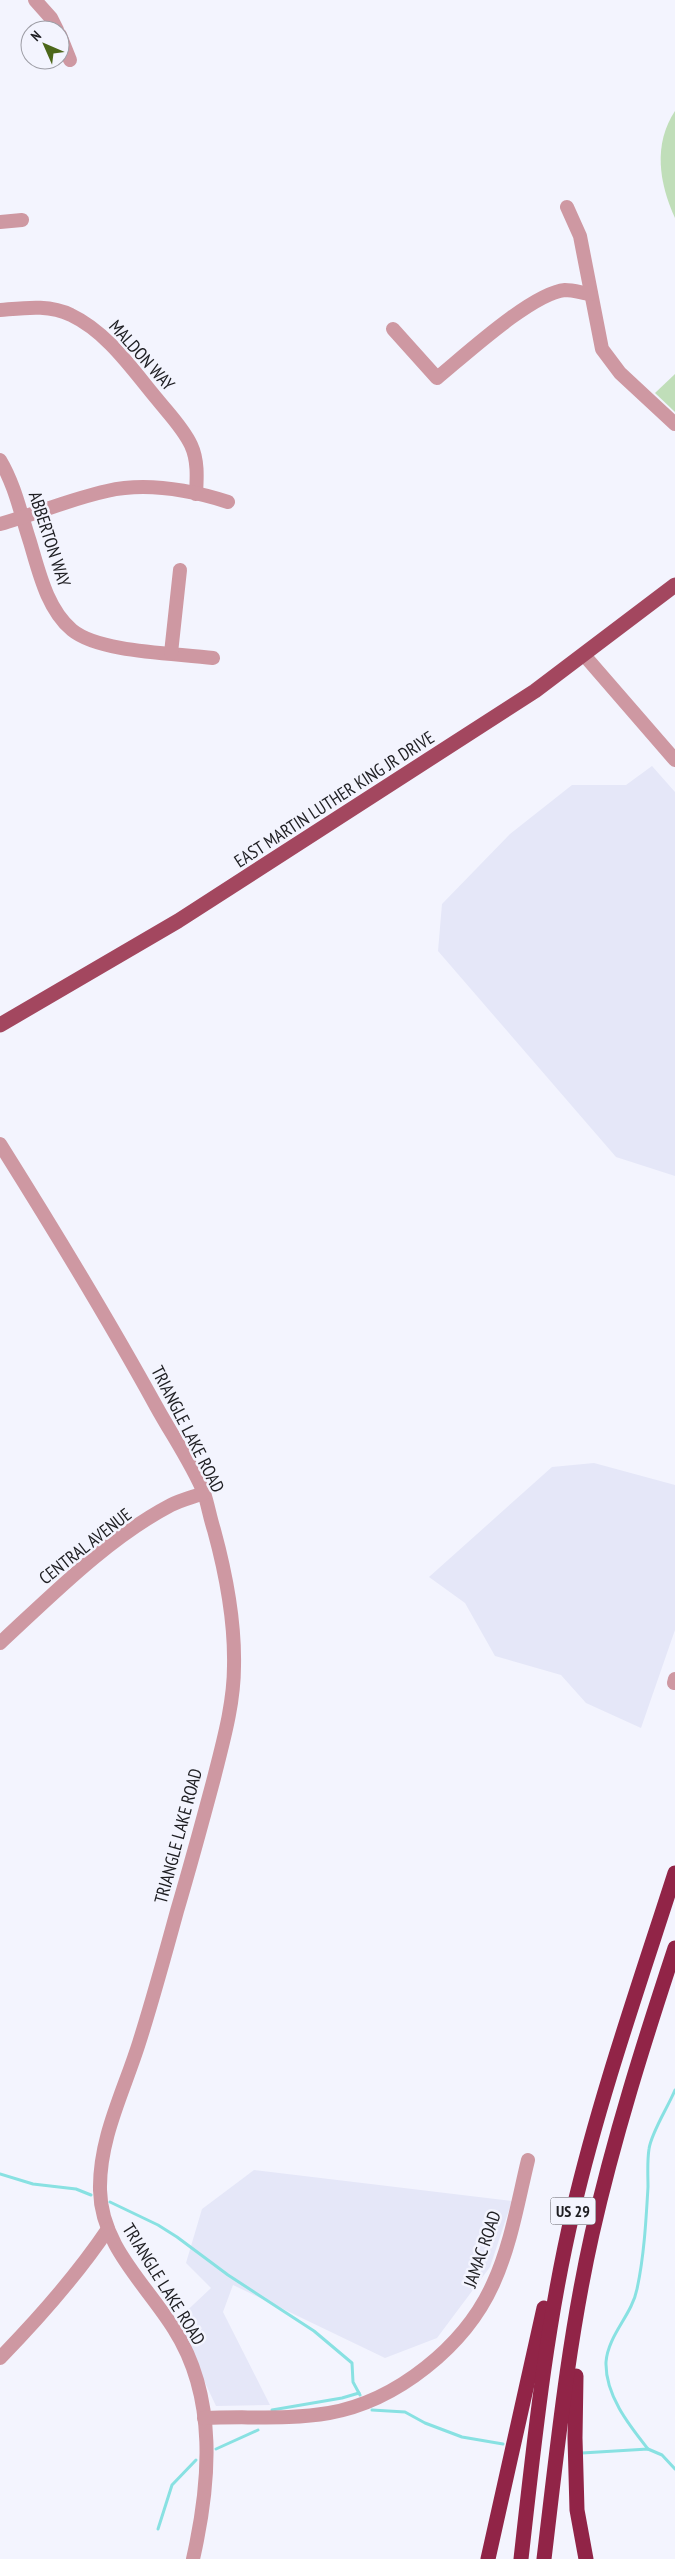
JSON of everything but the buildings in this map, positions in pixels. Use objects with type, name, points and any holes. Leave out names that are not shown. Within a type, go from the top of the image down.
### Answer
[{"type":"highway","name":"US 29","points":[[521,2559],[543,2374],[572,2211],[599,2110],[675,1873]]},
{"type":"highway","name":"US 29","points":[[544,2559],[578,2310],[592,2236],[612,2152],[644,2043],[675,1948]]},
{"type":"highway","points":[[488,2559],[546,2298],[562,2260]]},
{"type":"highway","points":[[578,2310],[574,2438],[577,2510],[586,2559]]},
{"type":"main road","name":"EAST MARTIN LUTHER KING JR DRIVE","points":[[0,1025],[186,916],[535,691],[675,585]]},
{"type":"street","points":[[35,0],[52,20]]},
{"type":"street","points":[[567,207],[580,236],[602,349],[606,357],[675,424]]},
{"type":"street","points":[[0,222],[22,220]]},
{"type":"street","points":[[392,329],[437,378],[497,328],[544,297],[565,290],[592,294]]},
{"type":"street","name":"MALDON WAY","points":[[0,310],[42,307],[57,310],[70,314],[97,331],[130,366],[186,438],[195,458],[196,494]]},
{"type":"street","name":"ABBERTON WAY","points":[[0,460],[12,484],[49,597],[63,620],[72,630],[98,643],[125,649],[213,658]]},
{"type":"street","points":[[0,524],[107,491],[149,488],[196,494],[228,502]]},
{"type":"street","points":[[171,653],[180,570]]},
{"type":"street","points":[[584,654],[675,760]]},
{"type":"street","name":"TRIANGLE LAKE ROAD","points":[[0,1144],[123,1346],[204,1493],[224,1567],[231,1613],[234,1667],[225,1735],[205,1813],[143,2029],[109,2129],[103,2158],[100,2195],[108,2229],[137,2280],[176,2331],[188,2357],[204,2418],[208,2460],[206,2494],[193,2559]]},
{"type":"street","name":"CENTRAL AVENUE","points":[[0,1643],[60,1588],[136,1528],[172,1504],[204,1493]]},
{"type":"street","name":"JAMAC ROAD","points":[[204,2418],[329,2413],[387,2392],[415,2375],[461,2334],[479,2310],[494,2284],[528,2160]]},
{"type":"street","points":[[0,2358],[35,2322],[92,2253],[108,2229]]},
{"type":"shaded area","points":[[652,766],[675,792],[675,1176],[616,1157],[438,951],[442,904],[510,834],[572,785],[626,785]]},
{"type":"shaded area","points":[[594,1463],[675,1485],[675,1630],[641,1728],[586,1703],[561,1675],[495,1656],[465,1603],[429,1577],[552,1467]]},
{"type":"shaded area","points":[[254,2170],[512,2201],[490,2267],[437,2338],[385,2358],[233,2285],[223,2312],[270,2405],[216,2406],[176,2321],[211,2288],[186,2263],[202,2209]]},
{"type":"green space","points":[[675,111],[675,218],[662,177],[661,150],[663,137]]},
{"type":"green space","points":[[675,374],[675,412],[655,393]]},
{"type":"waterway","points":[[648,2449],[626,2420],[614,2398],[609,2386],[606,2362],[611,2343],[630,2308],[637,2289],[644,2239],[650,2143],[675,2090]]},
{"type":"waterway","points":[[0,2174],[33,2184],[76,2189],[91,2195]]},
{"type":"waterway","points":[[110,2202],[158,2225],[177,2237],[228,2275],[314,2331],[352,2363],[353,2382],[360,2395]]},
{"type":"waterway","points":[[272,2410],[342,2398],[359,2393]]},
{"type":"waterway","points":[[372,2410],[405,2412],[425,2423],[462,2437],[503,2444]]},
{"type":"waterway","points":[[216,2449],[258,2430]]},
{"type":"waterway","points":[[582,2453],[648,2449],[662,2455],[675,2469]]},
{"type":"waterway","points":[[158,2529],[172,2485],[196,2460]]}]
